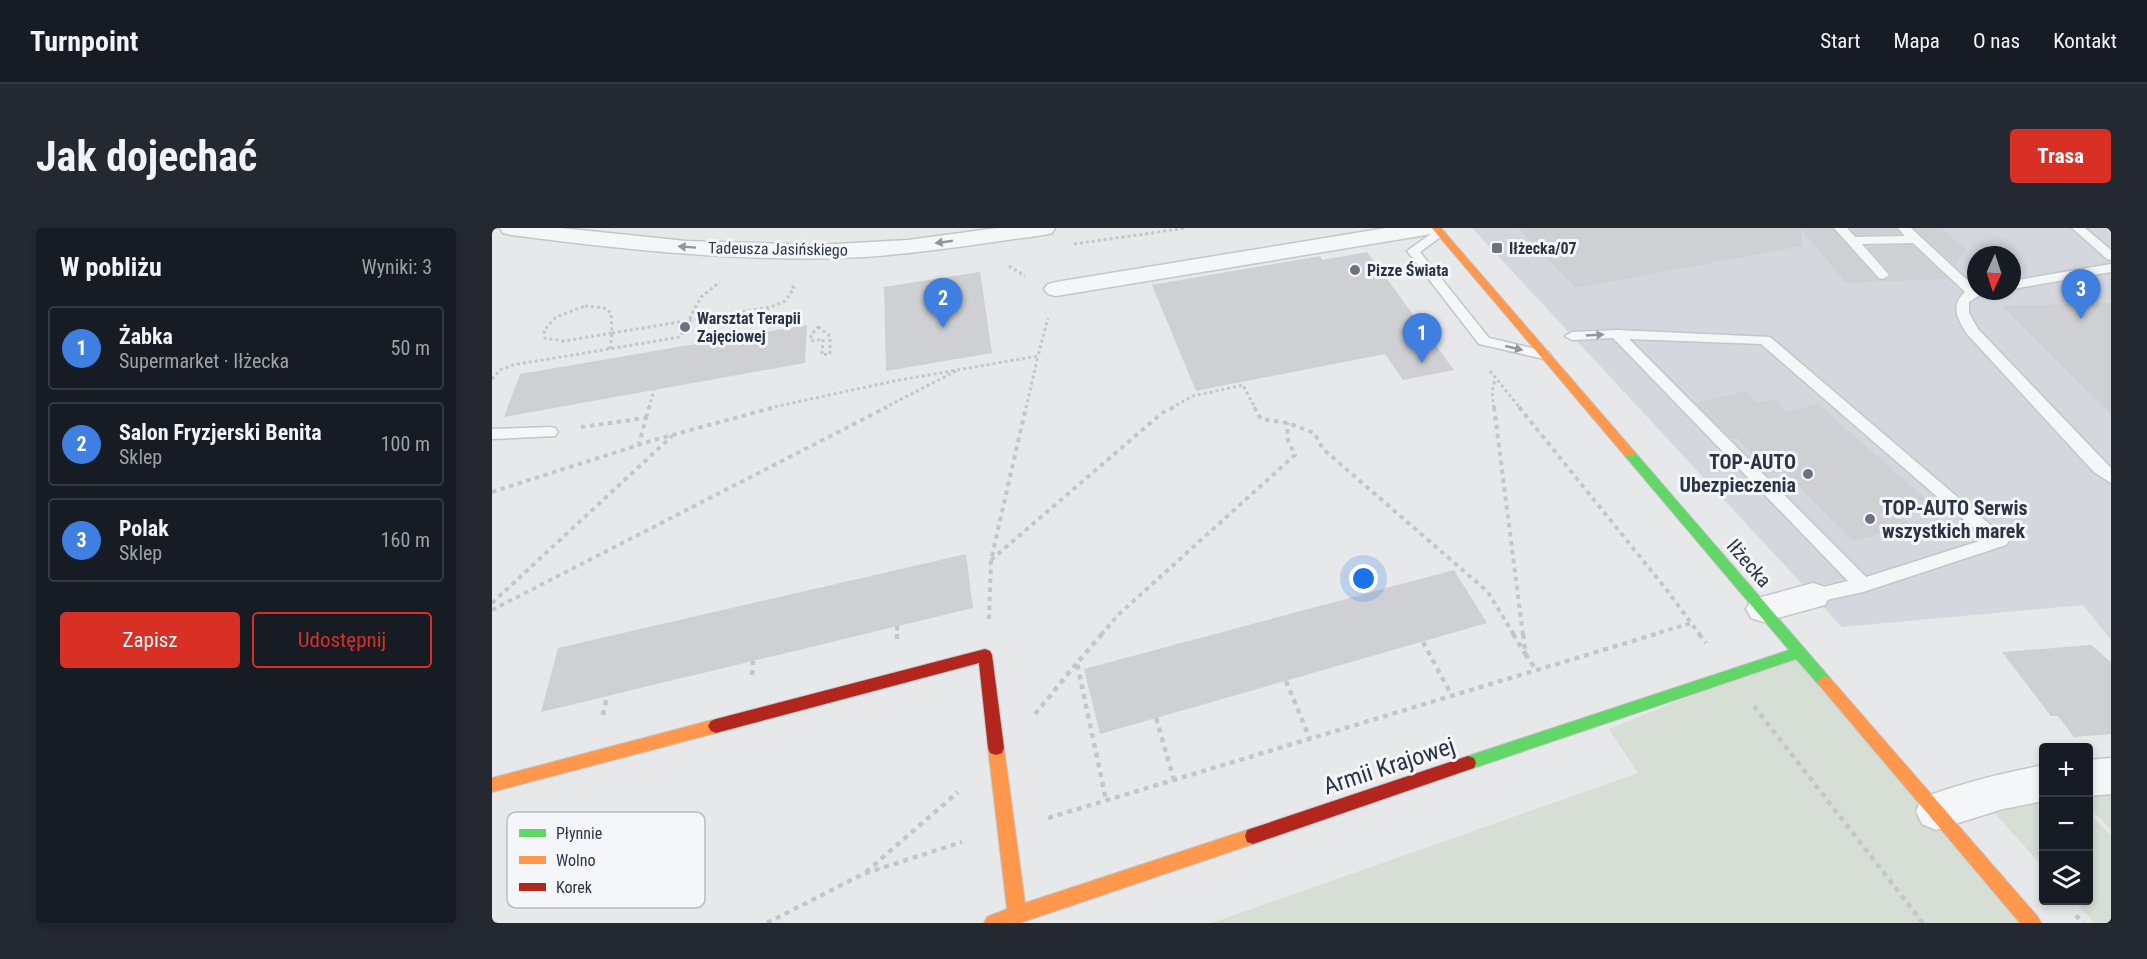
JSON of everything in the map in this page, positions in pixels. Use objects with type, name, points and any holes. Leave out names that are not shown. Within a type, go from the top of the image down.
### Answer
[{"type":"street","name":"Tadeusza Jasińskiego","points":[[511,228],[605,241],[685,247],[835,250],[902,247],[1044,228]]},
{"type":"street","points":[[1056,289],[1434,229]]},
{"type":"street","name":"Iłżecka","points":[[1434,229],[2032,923]]},
{"type":"street","points":[[1763,609],[1813,596]]},
{"type":"street","name":"Armii Krajowej","points":[[993,923],[1799,652]]},
{"type":"street","points":[[492,784],[985,655],[1017,914]]},
{"type":"street","points":[[2093,778],[2111,777]]},
{"type":"street","points":[[1936,812],[2003,790],[2039,784]]},
{"type":"lane","points":[[1840,228],[1883,274]]},
{"type":"lane","points":[[1904,228],[1967,284]]},
{"type":"lane","points":[[2078,228],[2111,256]]},
{"type":"lane","points":[[1434,229],[1413,251],[1484,341],[1544,355]]},
{"type":"lane","points":[[1852,241],[1916,239]]},
{"type":"lane","points":[[2021,283],[2111,268]]},
{"type":"lane","points":[[1967,298],[1963,301],[1962,313],[1972,331],[2111,477]]},
{"type":"lane","points":[[1572,336],[1617,334],[1765,340],[2000,541],[1863,585],[1813,596]]},
{"type":"lane","points":[[1617,334],[1863,585]]},
{"type":"lane","points":[[492,434],[550,432]]},
{"type":"path","points":[[985,655],[989,636],[991,560],[1038,356],[1056,289],[1059,246],[1186,228]]},
{"type":"path","points":[[1009,266],[1038,284],[1056,289]]},
{"type":"path","points":[[492,379],[500,370],[513,365],[680,337],[687,320],[707,289],[725,282]]},
{"type":"path","points":[[610,349],[612,333],[611,313],[598,307],[577,308],[564,313],[549,322],[544,330],[545,338],[557,341],[612,333],[767,308],[785,301],[794,291],[793,285],[782,282]]},
{"type":"path","points":[[767,308],[772,325]]},
{"type":"path","points":[[818,327],[830,336],[830,354],[822,356],[823,339],[811,341],[812,335],[818,327]]},
{"type":"path","points":[[492,492],[673,434],[853,388],[1038,356]]},
{"type":"path","points":[[492,610],[963,368]]},
{"type":"path","points":[[1495,378],[1492,392],[1526,654]]},
{"type":"path","points":[[991,560],[1162,413],[1193,396],[1243,385],[1261,419],[1288,423],[1314,433],[1323,449],[1488,592],[1536,670]]},
{"type":"path","points":[[639,444],[654,390]]},
{"type":"path","points":[[550,432],[646,418]]},
{"type":"path","points":[[1106,800],[1077,663],[1118,615],[1295,455],[1287,438],[1288,423]]},
{"type":"path","points":[[492,603],[673,434]]},
{"type":"path","points":[[767,923],[863,874],[934,849],[1008,830],[1692,623]]},
{"type":"path","points":[[1423,642],[1452,696]]},
{"type":"path","points":[[1286,681],[1310,739]]},
{"type":"path","points":[[1156,718],[1174,780]]},
{"type":"shaded area","points":[[1472,228],[2111,228],[2111,640],[2083,605],[1842,627]]},
{"type":"shaded area","points":[[1799,652],[2032,923],[1212,923],[1638,773],[1609,729]]},
{"type":"shaded area","points":[[2093,793],[2111,793],[2111,830],[2093,811]]},
{"type":"shaded area","points":[[2039,796],[2039,863],[1992,810]]},
{"type":"shaded area","points":[[2093,817],[2111,836],[2111,923],[2094,923],[2078,905],[2093,905]]},
{"type":"building","points":[[1518,228],[1832,228],[1878,280],[1884,281],[1891,274],[1867,246],[1912,245],[1946,277],[1945,279],[1846,283],[1801,229],[1802,246],[1576,288]]},
{"type":"building","points":[[1850,228],[1896,228],[1900,234],[1856,235]]},
{"type":"building","points":[[1914,228],[1942,228],[1966,250],[1955,265]]},
{"type":"building","points":[[1367,252],[1454,370],[1403,380],[1385,354],[1196,391],[1152,285],[1320,256],[1322,260]]},
{"type":"building","points":[[980,272],[992,353],[886,371],[884,287]]},
{"type":"building","points":[[2111,303],[2111,414],[2002,306]]},
{"type":"building","points":[[807,325],[805,363],[504,417],[520,374]]},
{"type":"building","points":[[1746,391],[1758,403],[1774,399],[1787,412],[1818,404],[1931,504],[1898,513],[1911,525],[1854,541],[1783,471],[1773,474],[1737,438],[1732,439],[1695,403]]},
{"type":"building","points":[[966,554],[973,608],[541,712],[558,648]]},
{"type":"building","points":[[1454,570],[1487,623],[1100,734],[1084,669]]},
{"type":"building","points":[[2091,645],[2111,662],[2111,734],[2074,737],[2058,716],[2051,716],[2002,652]]},
{"type":"traffic: fast","points":[[1629,453],[1825,682]]},
{"type":"traffic: fast","points":[[1468,763],[1799,652]]},
{"type":"traffic: slow","points":[[1436,228],[1629,453]]},
{"type":"traffic: slow","points":[[1825,682],[2032,923]]},
{"type":"traffic: slow","points":[[492,785],[716,726]]},
{"type":"traffic: slow","points":[[996,748],[1017,914]]},
{"type":"traffic: slow","points":[[993,923],[1253,836]]},
{"type":"traffic: jam","points":[[716,726],[985,655],[996,748]]},
{"type":"traffic: jam","points":[[1253,836],[1468,763]]},
{"type":"place","name":"Iłżecka/07","points":[[1497,248]]},
{"type":"place","name":"Pizze Świata","points":[[1355,270]]},
{"type":"place","name":"Polak","points":[[2081,319]]},
{"type":"place","name":"Warsztat Terapii Zajęciowej","points":[[685,327]]},
{"type":"place","name":"Salon Fryzjerski Benita","points":[[943,328]]},
{"type":"place","name":"Żabka","points":[[1422,363]]},
{"type":"place","name":"TOP-AUTO Ubezpieczenia","points":[[1808,474]]},
{"type":"place","name":"TOP-AUTO Serwis wszystkich marek","points":[[1870,519]]}]
